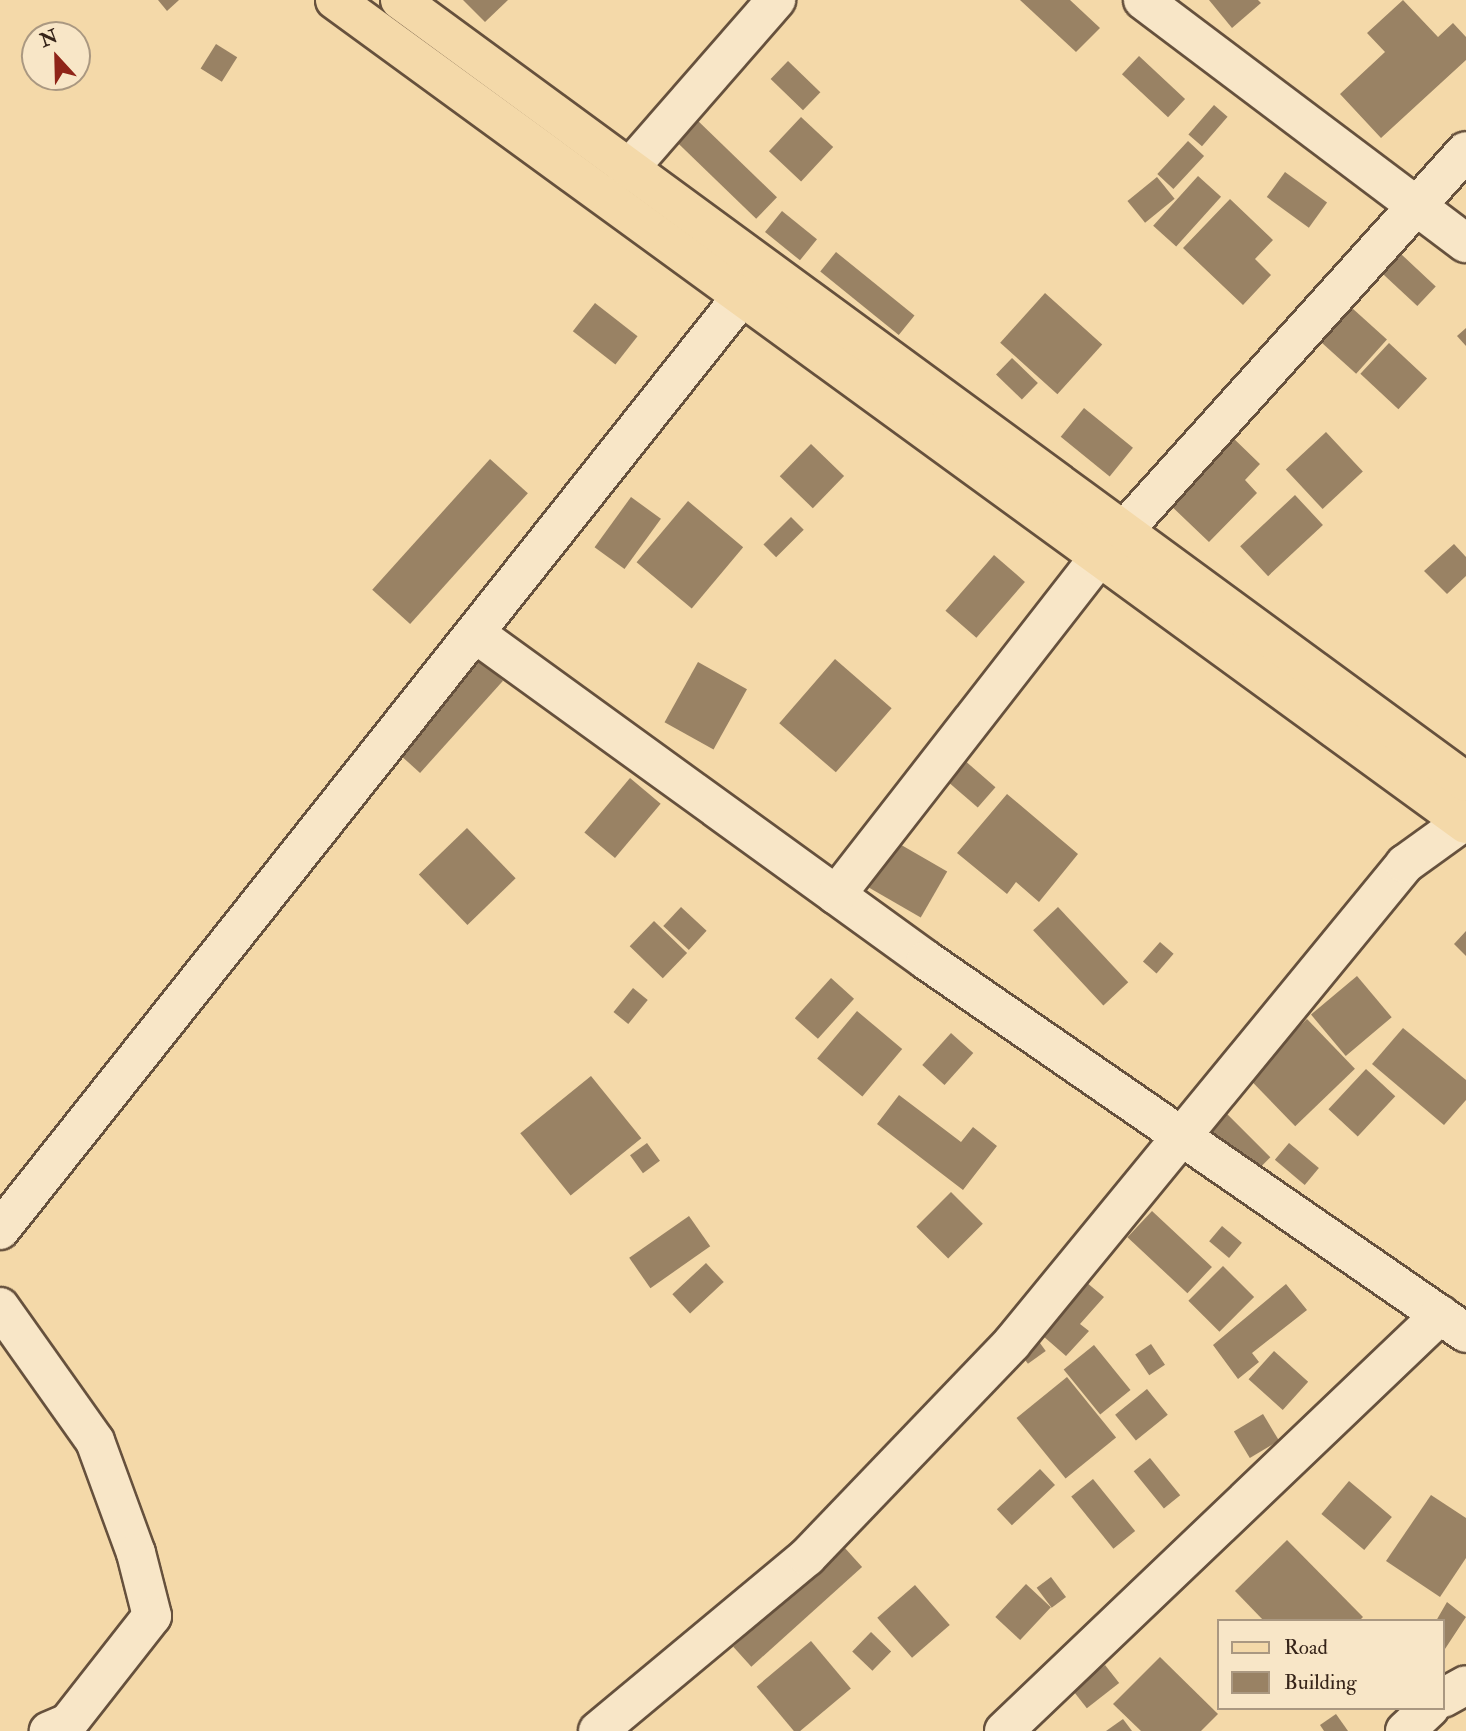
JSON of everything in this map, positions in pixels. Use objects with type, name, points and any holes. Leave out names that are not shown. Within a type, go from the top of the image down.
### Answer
[{"type":"main road","points":[[335,0],[739,300],[1466,782]]},
{"type":"main road","points":[[400,0],[627,171],[1465,822]]},
{"type":"street","points":[[627,171],[776,0]]},
{"type":"street","points":[[1143,0],[1466,243]]},
{"type":"street","points":[[836,895],[1111,546],[1466,151]]},
{"type":"street","points":[[0,1230],[739,300]]},
{"type":"street","points":[[476,634],[836,895],[1453,1324],[1004,1731]]},
{"type":"street","points":[[598,1731],[807,1558],[1012,1343],[1405,864],[1465,822]]},
{"type":"street","points":[[0,1307],[95,1441],[136,1553],[152,1616],[64,1728]]},
{"type":"street","points":[[1445,1697],[1466,1685]]},
{"type":"street","points":[[1405,1731],[1428,1710]]},
{"type":"building","points":[[158,0],[179,0],[167,11]]},
{"type":"building","points":[[463,0],[508,0],[485,22]]},
{"type":"building","points":[[1020,0],[1070,0],[1100,28],[1076,52]]},
{"type":"building","points":[[1209,0],[1258,0],[1261,3],[1232,28]]},
{"type":"building","points":[[1403,0],[1438,37],[1453,23],[1466,37],[1466,60],[1381,138],[1340,94],[1385,52],[1367,33]]},
{"type":"building","points":[[216,44],[237,57],[222,82],[201,69]]},
{"type":"building","points":[[1139,56],[1185,99],[1168,117],[1122,74]]},
{"type":"building","points":[[788,61],[820,92],[803,110],[771,79]]},
{"type":"building","points":[[1214,105],[1228,117],[1202,146],[1188,134]]},
{"type":"building","points":[[801,117],[833,147],[801,181],[769,151]]},
{"type":"building","points":[[695,118],[777,197],[756,219],[674,140]]},
{"type":"building","points":[[1188,141],[1204,156],[1173,189],[1157,174]]},
{"type":"building","points":[[1285,172],[1327,203],[1309,228],[1267,197]]},
{"type":"building","points":[[1198,176],[1221,197],[1176,247],[1153,226]]},
{"type":"building","points":[[1157,177],[1175,199],[1145,223],[1127,201]]},
{"type":"building","points":[[1230,199],[1273,240],[1255,259],[1271,275],[1243,305],[1183,248]]},
{"type":"building","points":[[782,211],[817,239],[800,260],[765,232]]},
{"type":"building","points":[[1386,240],[1436,286],[1417,306],[1368,260]]},
{"type":"building","points":[[836,252],[914,316],[899,335],[820,271]]},
{"type":"building","points":[[1045,293],[1102,345],[1057,394],[1000,343]]},
{"type":"building","points":[[595,303],[638,336],[615,365],[573,331]]},
{"type":"building","points":[[1352,308],[1387,339],[1356,374],[1321,342]]},
{"type":"building","points":[[1466,328],[1466,346],[1457,336]]},
{"type":"building","points":[[1389,343],[1427,378],[1398,409],[1360,374]]},
{"type":"building","points":[[1012,358],[1038,383],[1022,400],[996,375]]},
{"type":"building","points":[[1084,408],[1133,448],[1110,476],[1061,437]]},
{"type":"building","points":[[1326,432],[1363,471],[1323,509],[1286,470]]},
{"type":"building","points":[[1229,434],[1260,464],[1245,480],[1257,493],[1209,542],[1165,500]]},
{"type":"building","points":[[811,444],[844,476],[813,508],[780,476]]},
{"type":"building","points":[[490,459],[528,493],[410,624],[372,590]]},
{"type":"building","points":[[1295,495],[1323,525],[1268,576],[1240,546]]},
{"type":"building","points":[[631,497],[661,519],[624,569],[595,547]]},
{"type":"building","points":[[688,501],[743,547],[692,609],[637,562]]},
{"type":"building","points":[[791,517],[804,530],[776,557],[763,545]]},
{"type":"building","points":[[1454,544],[1466,557],[1466,576],[1447,594],[1424,571]]},
{"type":"building","points":[[994,555],[1025,582],[976,638],[945,611]]},
{"type":"building","points":[[835,659],[892,708],[836,772],[779,723]]},
{"type":"building","points":[[480,660],[503,681],[420,773],[397,752]]},
{"type":"building","points":[[698,662],[747,689],[714,749],[665,722]]},
{"type":"building","points":[[963,759],[995,787],[978,808],[945,779]]},
{"type":"building","points":[[630,778],[661,804],[615,858],[584,832]]},
{"type":"building","points":[[1007,794],[1078,854],[1039,902],[1016,882],[1007,894],[957,853]]},
{"type":"building","points":[[467,828],[516,878],[467,925],[419,875]]},
{"type":"building","points":[[884,835],[947,872],[921,917],[858,881]]},
{"type":"building","points":[[681,907],[707,931],[689,950],[663,926]]},
{"type":"building","points":[[1058,907],[1128,982],[1103,1006],[1033,930]]},
{"type":"building","points":[[654,921],[687,953],[663,978],[630,946]]},
{"type":"building","points":[[1466,931],[1466,956],[1454,944]]},
{"type":"building","points":[[1160,942],[1174,954],[1157,973],[1143,962]]},
{"type":"building","points":[[1357,976],[1392,1017],[1346,1056],[1311,1015]]},
{"type":"building","points":[[831,978],[854,999],[818,1039],[795,1018]]},
{"type":"building","points":[[633,988],[648,1000],[628,1024],[613,1012]]},
{"type":"building","points":[[857,1011],[902,1049],[862,1096],[817,1058]]},
{"type":"building","points":[[1307,1019],[1355,1069],[1295,1126],[1247,1077]]},
{"type":"building","points":[[1403,1028],[1466,1080],[1466,1100],[1444,1125],[1372,1064]]},
{"type":"building","points":[[951,1033],[973,1053],[945,1085],[922,1065]]},
{"type":"building","points":[[1366,1069],[1395,1096],[1358,1137],[1328,1109]]},
{"type":"building","points":[[591,1076],[641,1138],[571,1195],[520,1133]]},
{"type":"building","points":[[1206,1093],[1270,1157],[1251,1176],[1187,1112]]},
{"type":"building","points":[[899,1095],[961,1142],[973,1127],[997,1146],[963,1190],[877,1124]]},
{"type":"building","points":[[647,1143],[660,1161],[643,1173],[630,1155]]},
{"type":"building","points":[[1289,1143],[1319,1168],[1305,1185],[1275,1160]]},
{"type":"building","points":[[951,1192],[983,1224],[948,1258],[916,1227]]},
{"type":"building","points":[[1152,1211],[1212,1267],[1187,1293],[1127,1237]]},
{"type":"building","points":[[689,1216],[710,1246],[650,1288],[629,1258]]},
{"type":"building","points":[[1222,1226],[1242,1243],[1229,1258],[1209,1241]]},
{"type":"building","points":[[706,1263],[724,1282],[690,1313],[672,1294]]},
{"type":"building","points":[[1223,1266],[1254,1297],[1219,1332],[1188,1301]]},
{"type":"building","points":[[1080,1277],[1104,1297],[1080,1324],[1089,1331],[1066,1356],[1035,1329]]},
{"type":"building","points":[[1286,1284],[1307,1310],[1252,1353],[1259,1362],[1238,1379],[1213,1345]]},
{"type":"building","points":[[1024,1321],[1046,1351],[1028,1364],[1006,1334]]},
{"type":"building","points":[[1151,1344],[1165,1365],[1149,1375],[1135,1355]]},
{"type":"building","points":[[1094,1345],[1131,1390],[1100,1415],[1064,1370]]},
{"type":"building","points":[[1274,1351],[1308,1382],[1283,1410],[1249,1379]]},
{"type":"building","points":[[1067,1377],[1116,1438],[1066,1479],[1016,1418]]},
{"type":"building","points":[[1147,1389],[1168,1415],[1136,1440],[1115,1415]]},
{"type":"building","points":[[1263,1414],[1279,1441],[1250,1458],[1234,1432]]},
{"type":"building","points":[[1150,1458],[1180,1495],[1164,1509],[1134,1471]]},
{"type":"building","points":[[1040,1469],[1055,1485],[1012,1525],[997,1509]]},
{"type":"building","points":[[1093,1479],[1135,1531],[1113,1549],[1071,1497]]},
{"type":"building","points":[[1349,1481],[1392,1517],[1364,1550],[1321,1514]]},
{"type":"building","points":[[1431,1495],[1466,1518],[1466,1558],[1440,1597],[1386,1561]]},
{"type":"building","points":[[1287,1540],[1363,1617],[1262,1619],[1235,1591]]},
{"type":"building","points":[[844,1547],[862,1567],[751,1667],[733,1647]]},
{"type":"building","points":[[1051,1577],[1066,1597],[1052,1608],[1037,1588]]},
{"type":"building","points":[[1026,1584],[1051,1607],[1020,1640],[995,1617]]},
{"type":"building","points":[[915,1585],[950,1625],[912,1658],[877,1618]]},
{"type":"building","points":[[1447,1602],[1466,1617],[1445,1649],[1445,1619],[1437,1619]]},
{"type":"building","points":[[871,1632],[891,1651],[872,1671],[852,1651]]},
{"type":"building","points":[[811,1641],[851,1688],[800,1731],[794,1731],[757,1687]]},
{"type":"building","points":[[1160,1657],[1218,1714],[1201,1731],[1141,1731],[1113,1704]]},
{"type":"building","points":[[1105,1665],[1119,1683],[1087,1708],[1073,1690]]},
{"type":"building","points":[[1336,1714],[1348,1731],[1324,1731],[1320,1725]]},
{"type":"building","points":[[1123,1719],[1132,1731],[1106,1731]]}]
